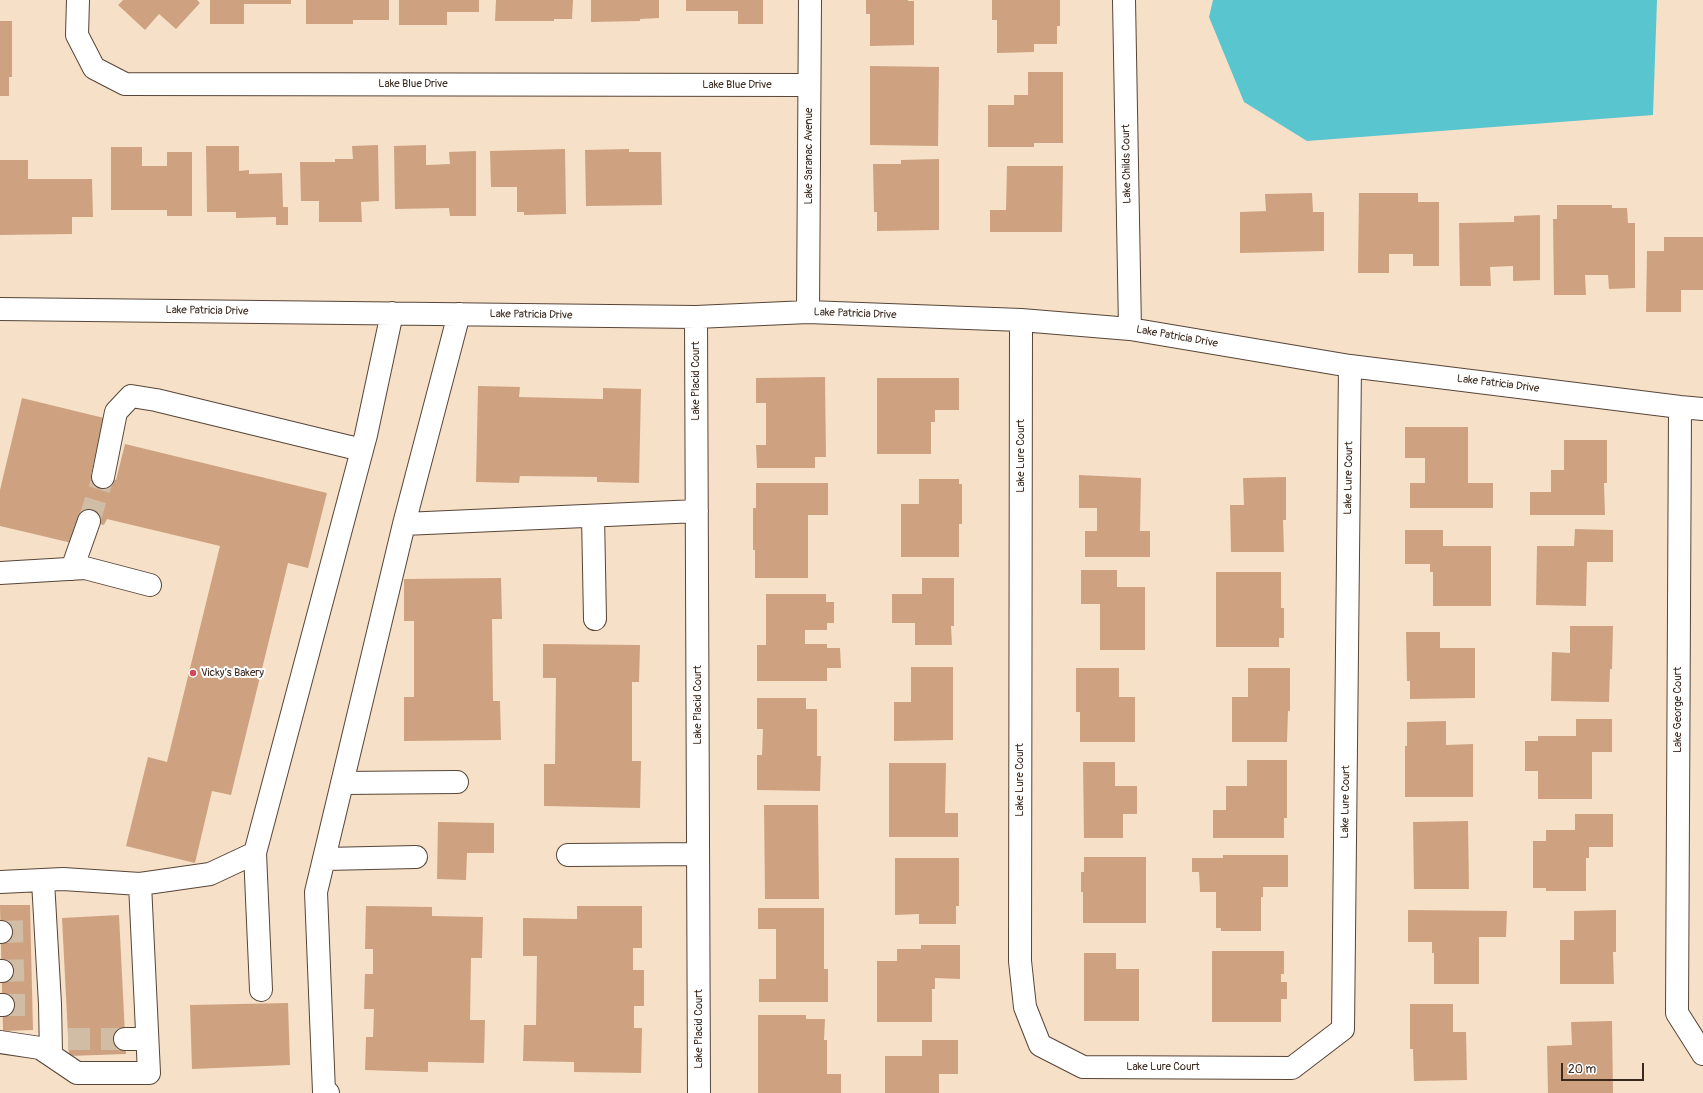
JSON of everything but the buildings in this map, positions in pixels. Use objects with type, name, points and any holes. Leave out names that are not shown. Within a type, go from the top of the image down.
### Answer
[{"type":"street","name":"Lake Blue Drive","points":[[78,0],[77,35],[94,68],[125,84],[809,85]]},
{"type":"street","name":"Lake Saranac Avenue","points":[[808,312],[810,0]]},
{"type":"street","name":"Lake Childs Court","points":[[1124,0],[1130,329]]},
{"type":"street","name":"Lake Patricia Drive","points":[[0,309],[696,317],[808,312],[1021,320],[1130,329],[1350,366],[1703,409]]},
{"type":"street","points":[[261,990],[255,854],[362,450],[392,313]]},
{"type":"street","points":[[328,1093],[324,1092],[316,892],[404,524],[459,314]]},
{"type":"street","name":"Lake Placid Court","points":[[696,317],[699,1093]]},
{"type":"street","name":"Lake Lure Court","points":[[1021,320],[1020,961],[1025,1007],[1040,1045],[1083,1067],[1292,1068],[1343,1029],[1350,366]]},
{"type":"street","points":[[103,477],[116,412],[131,396],[156,400],[362,450]]},
{"type":"street","name":"Lake George Court","points":[[1680,407],[1677,1013],[1703,1054]]},
{"type":"street","points":[[404,524],[697,511]]},
{"type":"street","points":[[593,516],[595,619]]},
{"type":"street","points":[[72,569],[89,521]]},
{"type":"street","points":[[0,573],[85,568],[150,585]]},
{"type":"street","points":[[342,784],[457,782]]},
{"type":"street","points":[[0,882],[63,879],[140,884],[210,874],[255,854]]},
{"type":"street","points":[[568,855],[698,854]]},
{"type":"street","points":[[324,858],[416,857]]},
{"type":"street","points":[[44,881],[38,931],[41,1005],[56,1044],[77,1073],[149,1073],[140,884]]},
{"type":"street","points":[[125,1039],[147,1039]]},
{"type":"street","points":[[0,1042],[40,1048],[56,1044]]},
{"type":"water","points":[[1213,0],[1657,0],[1653,115],[1307,141],[1244,102],[1209,17]]},
{"type":"tunnel","points":[[89,521],[103,477]]},
{"type":"tunnel","points":[[1,932],[31,931]]},
{"type":"tunnel","points":[[2,971],[32,970]]},
{"type":"tunnel","points":[[3,1005],[33,1005]]},
{"type":"tunnel","points":[[68,1039],[125,1039]]},
{"type":"place","name":"Vicky’s Bakery","points":[[193,673]]}]
